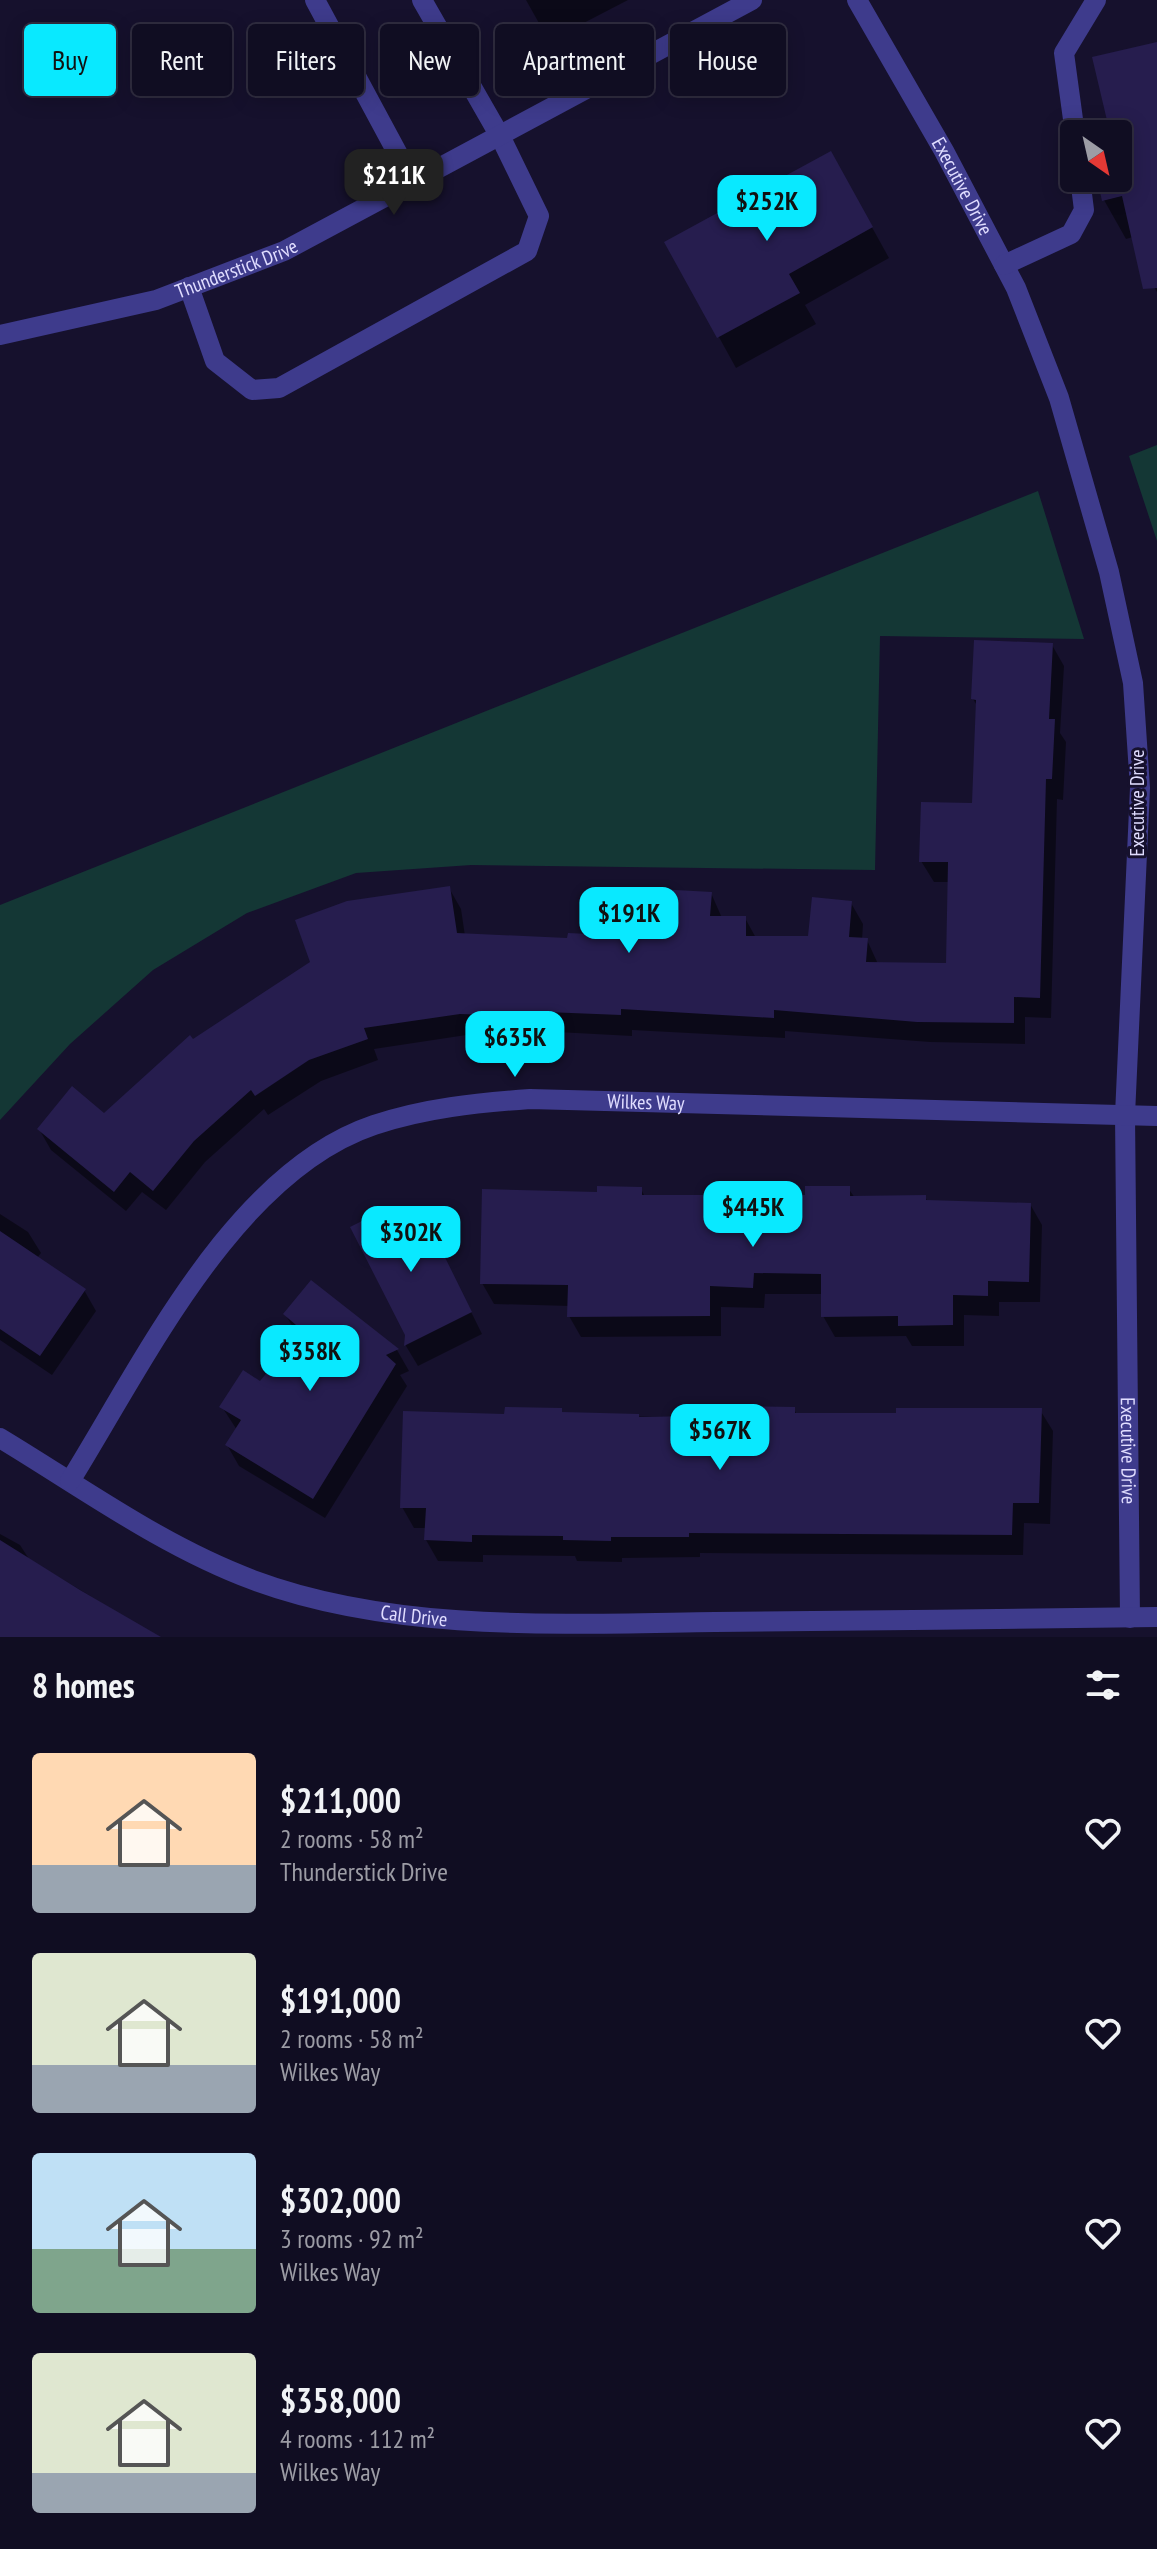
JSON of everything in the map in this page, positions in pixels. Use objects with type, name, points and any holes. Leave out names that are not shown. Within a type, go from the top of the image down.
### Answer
[{"type":"street","points":[[315,0],[413,182]]},
{"type":"street","points":[[189,287],[215,361],[252,390],[279,388],[527,251],[539,216],[501,138],[422,0]]},
{"type":"street","name":"Thunderstick Drive","points":[[0,335],[156,300],[284,251],[501,138],[752,0]]},
{"type":"street","name":"Executive Drive","points":[[857,0],[944,151],[1004,265],[1059,398],[1109,572],[1133,683],[1140,788],[1125,1115],[1130,1618]]},
{"type":"street","points":[[1073,120],[1064,53],[1096,0]]},
{"type":"street","points":[[1004,265],[1071,234],[1084,210],[1082,192]]},
{"type":"street","name":"Wilkes Way","points":[[70,1481],[206,1262],[252,1205],[311,1158],[371,1126],[448,1106],[530,1099],[1157,1116]]},
{"type":"street","name":"Call Drive","points":[[0,1438],[191,1554],[254,1581],[318,1600],[554,1630],[1157,1617]]},
{"type":"green space","points":[[1157,445],[1157,541],[1129,456]]},
{"type":"green space","points":[[1038,491],[1084,639],[880,636],[875,870],[471,865],[356,873],[247,913],[153,970],[70,1044],[0,1120],[0,905]]},
{"type":"building","points":[[1157,42],[1157,288],[1143,289],[1122,196],[1102,201],[1100,192],[1132,192],[1132,120],[1107,120],[1092,57]]},
{"type":"building","points":[[831,151],[873,227],[789,274],[800,293],[717,338],[664,242]]},
{"type":"building","points":[[974,640],[1053,643],[1049,719],[1055,719],[1052,779],[1046,779],[1040,998],[1014,997],[1014,1023],[917,1022],[774,1010],[774,1018],[621,1009],[621,1015],[546,1012],[546,1017],[460,1014],[364,1028],[368,1039],[309,1060],[255,1096],[251,1090],[194,1141],[153,1191],[130,1172],[114,1192],[37,1129],[72,1086],[104,1113],[190,1035],[193,1039],[310,962],[295,920],[347,901],[450,886],[457,933],[567,938],[568,933],[654,937],[657,889],[712,892],[710,916],[746,916],[746,936],[808,936],[812,897],[852,901],[849,937],[868,938],[866,962],[946,963],[948,862],[919,862],[921,802],[972,803],[976,700],[971,699]]},
{"type":"building","points":[[597,1186],[642,1187],[642,1195],[805,1195],[805,1186],[850,1186],[850,1196],[926,1195],[926,1200],[1031,1203],[1029,1282],[988,1281],[988,1296],[953,1295],[953,1325],[898,1326],[898,1316],[821,1317],[821,1274],[754,1273],[753,1288],[710,1286],[710,1316],[567,1317],[568,1285],[480,1284],[482,1189],[597,1192]]},
{"type":"building","points":[[390,1207],[403,1233],[427,1221],[472,1312],[404,1346],[405,1335],[350,1227]]},
{"type":"building","points":[[0,1231],[86,1289],[40,1356],[0,1329]]},
{"type":"building","points":[[311,1280],[399,1349],[386,1355],[396,1364],[313,1499],[225,1445],[241,1420],[219,1407],[243,1370],[260,1381],[302,1330],[283,1314]]},
{"type":"building","points":[[738,1406],[795,1407],[795,1413],[896,1413],[896,1408],[1042,1408],[1039,1503],[1013,1503],[1012,1535],[689,1533],[689,1537],[611,1537],[611,1541],[563,1540],[563,1536],[472,1535],[472,1542],[424,1540],[426,1508],[400,1508],[403,1411],[504,1414],[505,1407],[562,1408],[562,1412],[639,1414],[639,1417],[737,1415]]},
{"type":"building","points":[[0,1540],[80,1590],[161,1637],[0,1637]]}]
